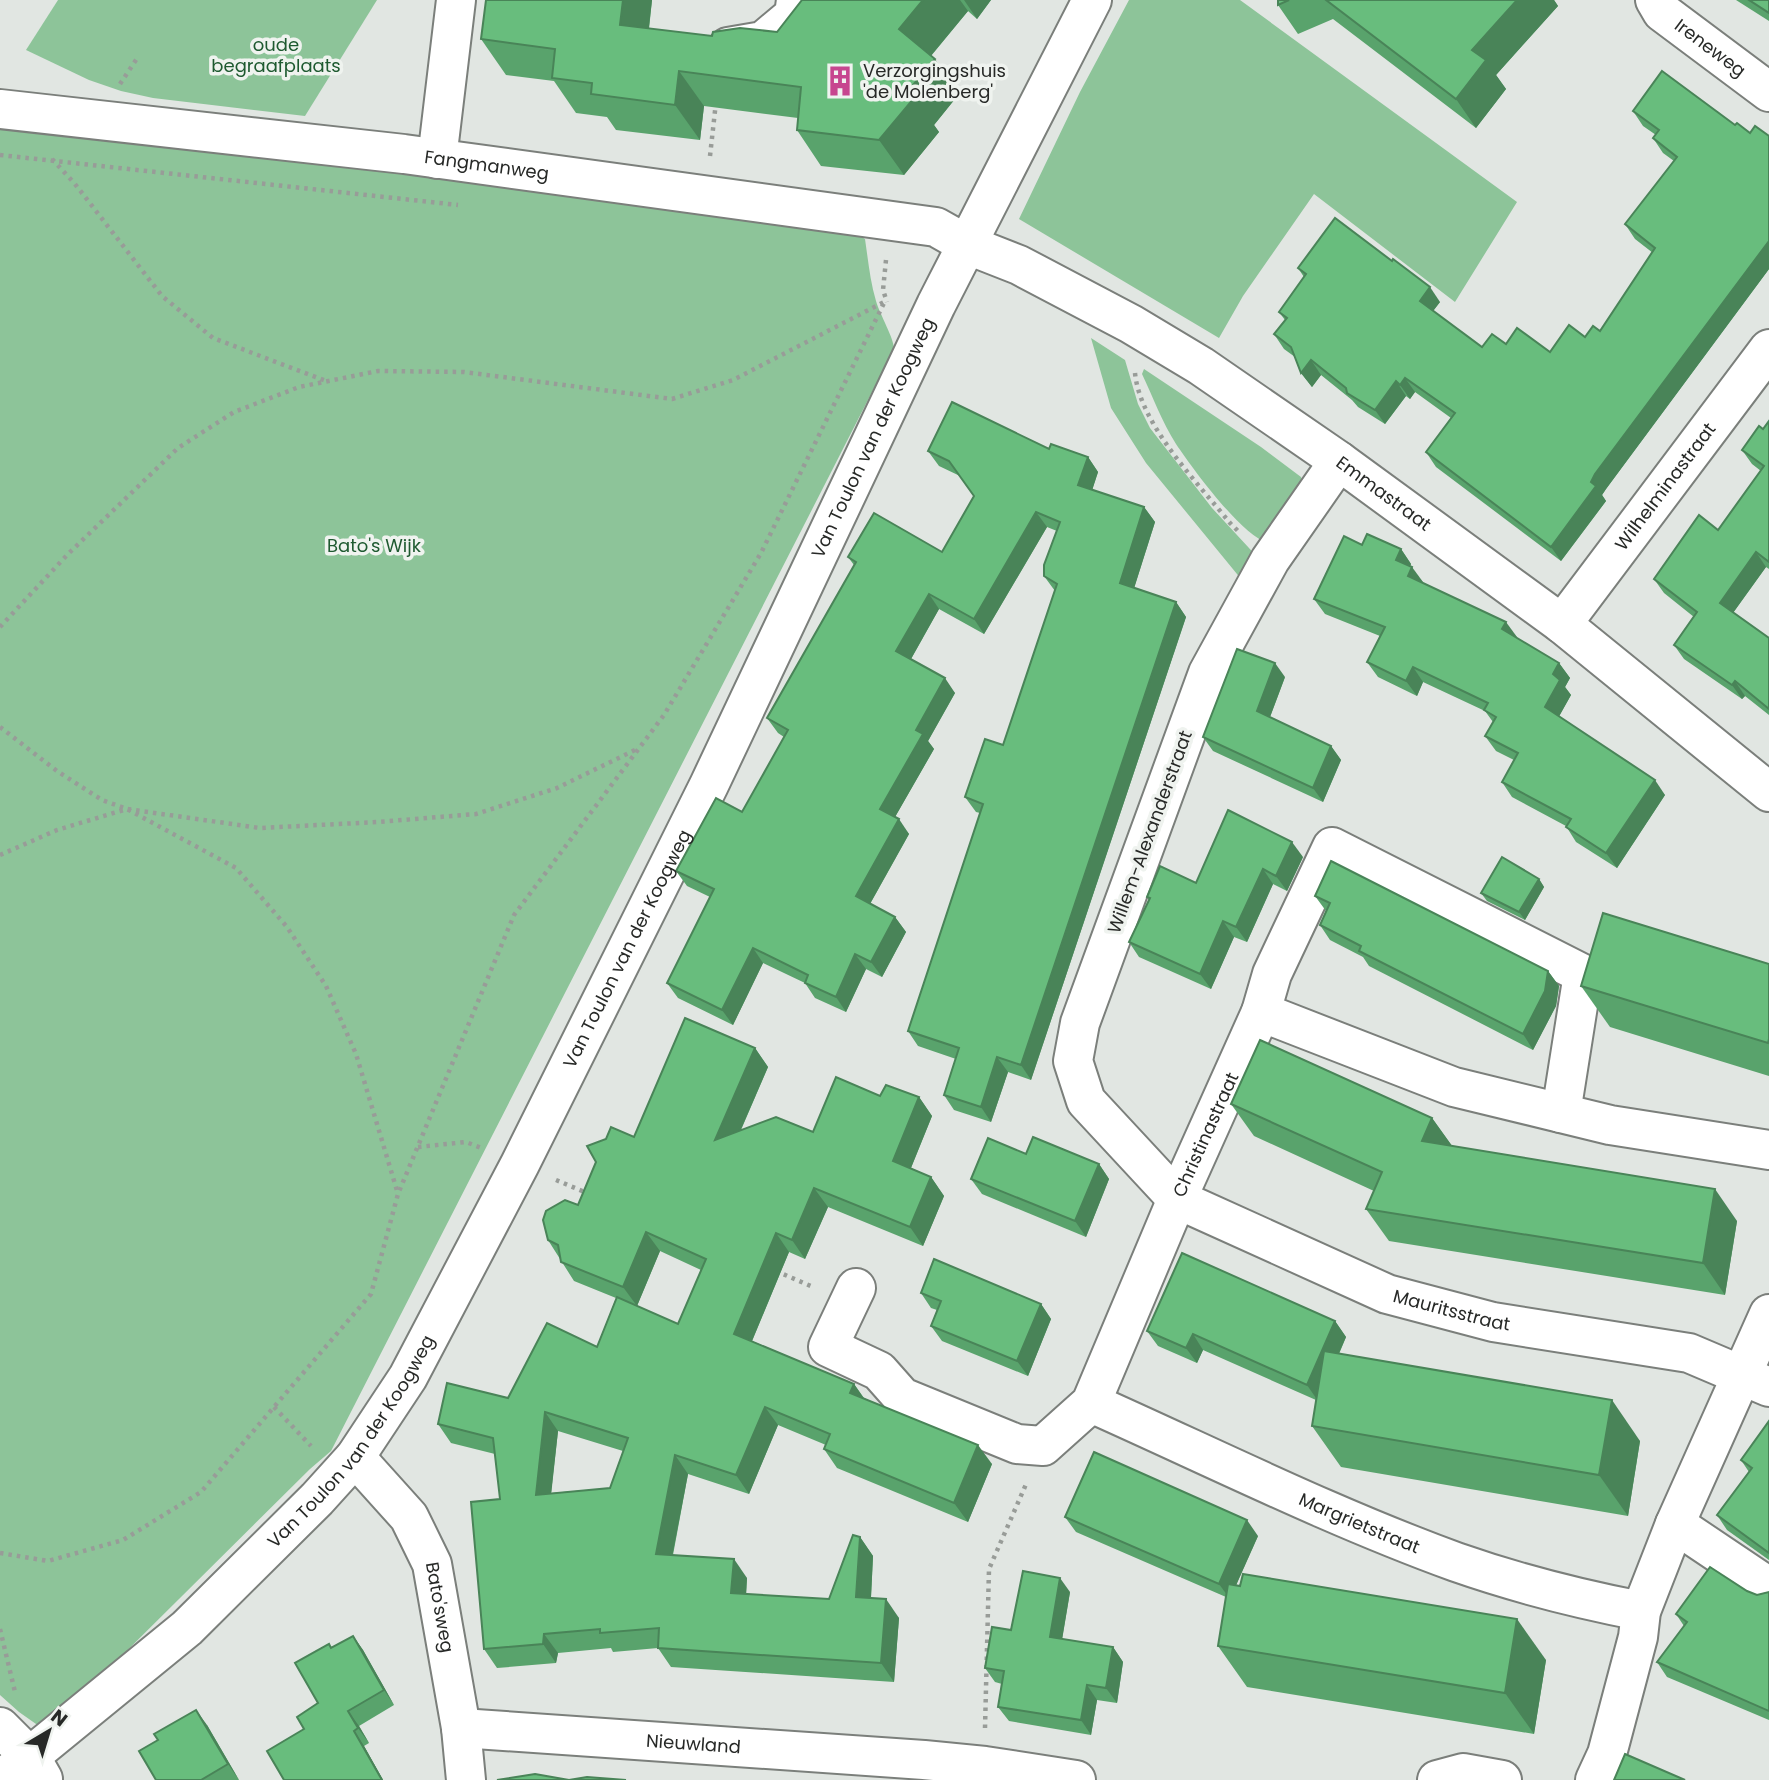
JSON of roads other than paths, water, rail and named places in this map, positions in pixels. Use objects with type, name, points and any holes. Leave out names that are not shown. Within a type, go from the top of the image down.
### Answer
[{"type":"street","points":[[438,159],[456,0]]},
{"type":"street","points":[[723,48],[763,41],[794,15],[796,0]]},
{"type":"street","name":"Van Toulon van der Koogweg","points":[[25,1773],[187,1628],[317,1499],[347,1466],[408,1377],[520,1164],[709,785],[936,305],[1092,0]]},
{"type":"street","name":"Ireneweg","points":[[1655,0],[1662,12],[1769,92]]},
{"type":"street","name":"Fangmanweg","points":[[0,109],[438,159],[936,227],[968,245]]},
{"type":"street","name":"Emmastraat","points":[[968,245],[1019,265],[1131,324],[1201,366],[1339,461],[1562,624],[1769,792]]},
{"type":"street","name":"Wilhelminastraat","points":[[1562,624],[1769,349]]},
{"type":"street","name":"Willem-Alexanderstraat","points":[[1177,1199],[1086,1101],[1073,1061],[1080,1023],[1208,673],[1270,560],[1339,461]]},
{"type":"street","name":"Christinastraat","points":[[852,1296],[828,1347],[879,1371],[902,1397],[1017,1444],[1043,1446],[1091,1403],[1177,1199],[1261,1012],[1272,974],[1332,847],[1583,974],[1561,1113]]},
{"type":"street","points":[[1261,1012],[1454,1087],[1610,1125],[1769,1150]]},
{"type":"street","name":"Mauritsstraat","points":[[1177,1199],[1387,1294],[1493,1322],[1689,1353],[1756,1380]]},
{"type":"street","points":[[1595,1780],[1607,1754],[1638,1637],[1641,1611],[1675,1524],[1756,1380],[1769,1314]]},
{"type":"street","name":"Margrietstraat","points":[[1091,1403],[1396,1539],[1460,1563],[1592,1602],[1641,1611]]},
{"type":"street","name":"Bato'sweg","points":[[347,1466],[409,1517],[432,1564],[461,1728],[466,1780]]},
{"type":"street","points":[[1675,1524],[1769,1587]]},
{"type":"street","points":[[0,1727],[25,1773]]},
{"type":"street","name":"Nieuwland","points":[[461,1728],[923,1770],[985,1766],[1076,1780]]},
{"type":"street","points":[[1437,1780],[1463,1773],[1502,1780]]},
{"type":"place","name":"Verzorgingshuis 'de Molenberg'","points":[[840,81]]},
{"type":"park label","name":"oude begraafplaats","points":[[276,55]]},
{"type":"park label","name":"Bato's Wijk","points":[[374,546]]}]
